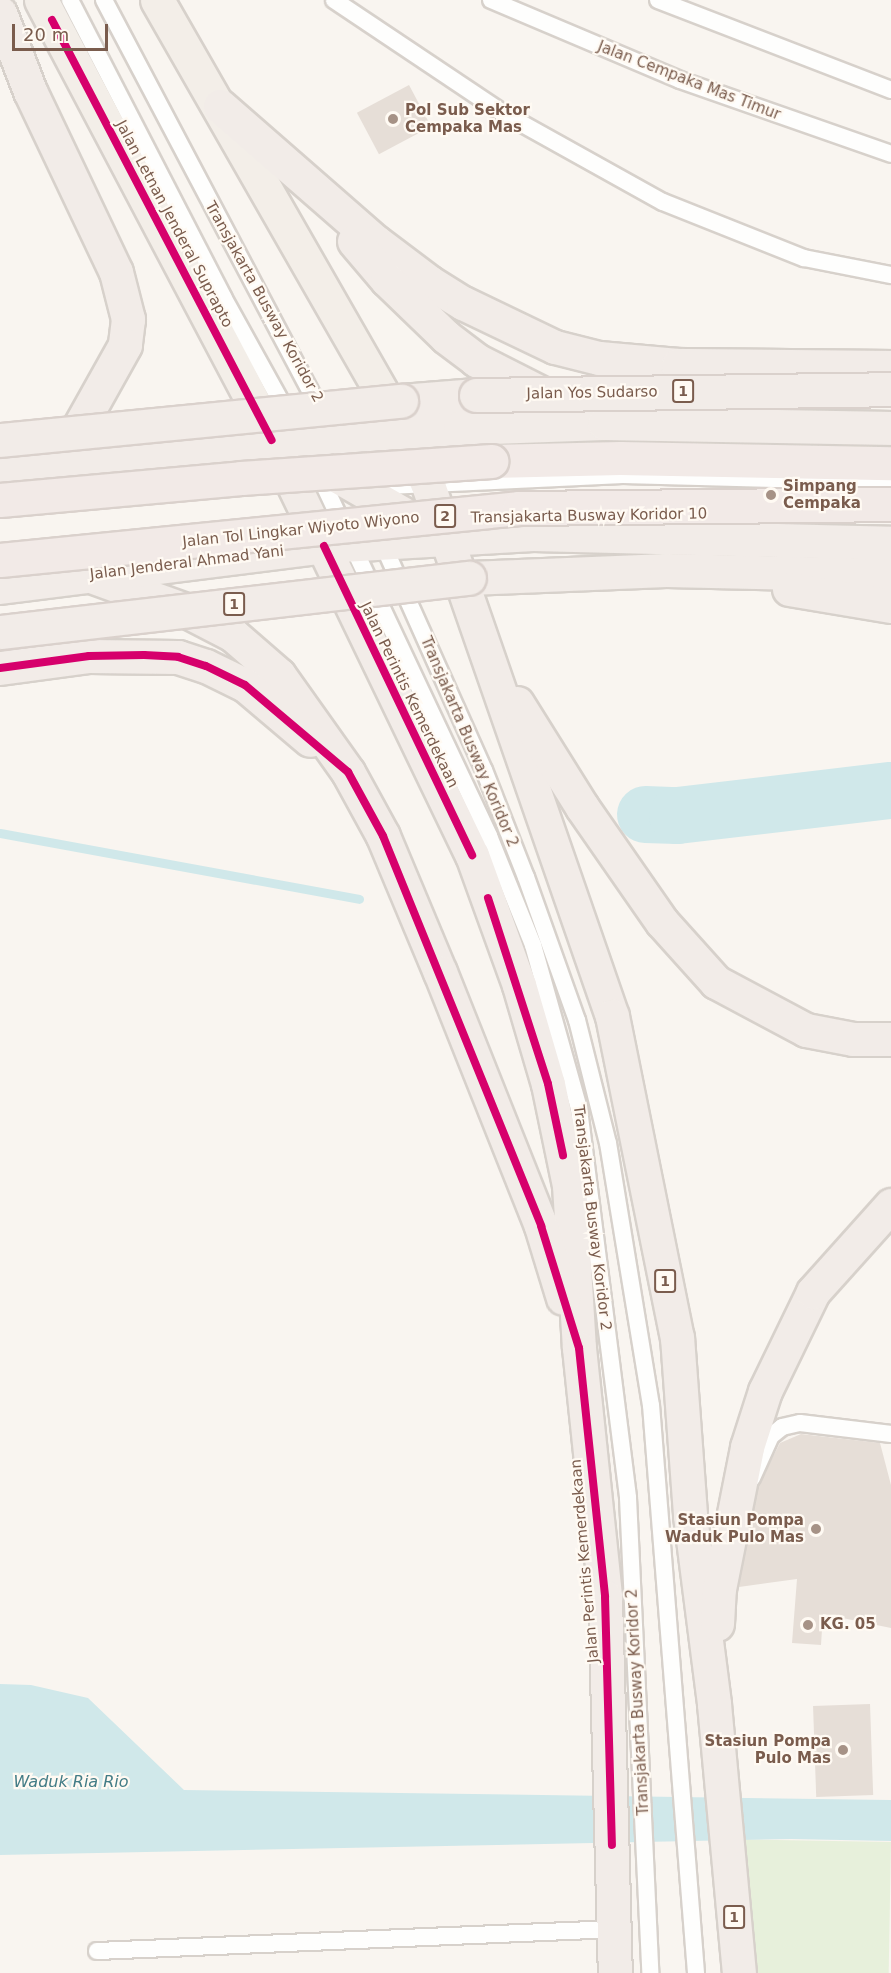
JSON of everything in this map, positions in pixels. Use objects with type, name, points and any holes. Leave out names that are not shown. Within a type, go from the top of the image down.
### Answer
[{"type":"highway","points":[[0,13],[30,91],[116,272],[128,319],[125,345],[60,461]]},
{"type":"highway","points":[[220,106],[314,190],[429,282],[463,303],[555,347],[599,358],[678,365],[891,367]]},
{"type":"highway","points":[[314,190],[387,280],[446,337],[476,360],[604,423]]},
{"type":"highway","name":"Jalan Yos Sudarso","points":[[402,416],[593,392],[891,389]]},
{"type":"highway","name":"1","points":[[0,467],[60,461],[302,464],[336,436],[402,416]]},
{"type":"highway","name":"1","points":[[0,440],[402,416]]},
{"type":"highway","name":"1","points":[[402,416],[428,485],[432,525],[486,654],[612,1016],[676,1337],[690,1516],[714,1704],[740,1973]]},
{"type":"highway","points":[[347,532],[360,487],[402,416]]},
{"type":"highway","name":"Jalan Yos Sudarso","points":[[402,416],[604,423],[891,428]]},
{"type":"highway","points":[[0,500],[241,478],[491,461],[620,458],[891,463]]},
{"type":"highway","points":[[302,464],[360,487],[432,525],[533,534],[891,543]]},
{"type":"highway","name":"Jalan Perintis Kemerdekaan","points":[[302,464],[347,532],[498,892],[548,1084],[569,1185],[579,1348],[604,1597],[627,1778],[612,1845],[615,1973]]},
{"type":"highway","name":"Jalan Tol Lingkar Wiyoto Wiyono","points":[[0,560],[519,508],[891,504]]},
{"type":"highway","name":"Jalan Jenderal Ahmad Yani","points":[[0,586],[88,575],[347,532],[432,525]]},
{"type":"highway","name":"1","points":[[0,632],[469,578],[666,570],[891,575]]},
{"type":"highway","points":[[666,570],[891,606]]},
{"type":"highway","points":[[88,575],[185,610],[232,635],[279,675],[348,772],[383,836],[440,972],[541,1226],[579,1348]]},
{"type":"highway","points":[[486,654],[582,807],[662,922],[716,982],[806,1030],[853,1039],[891,1039]]},
{"type":"highway","points":[[0,668],[88,656],[178,657],[206,666],[245,685],[348,772]]},
{"type":"highway","points":[[714,1704],[719,1589],[748,1441],[780,1357],[813,1292],[891,1204]]},
{"type":"main road","name":"Jalan Letnan Jenderal Suprapto","points":[[19,0],[55,7],[302,464]]},
{"type":"main road","points":[[157,0],[402,416]]},
{"type":"lane","name":"Transjakarta Busway Koridor 2","points":[[104,0],[336,436],[360,487]]},
{"type":"lane","points":[[334,0],[501,112],[663,202],[804,258],[891,275]]},
{"type":"lane","points":[[658,0],[891,90]]},
{"type":"lane","name":"Jalan Cempaka Mas Timur","points":[[495,1],[680,80],[891,154]]},
{"type":"lane","points":[[0,508],[302,464]]},
{"type":"lane","points":[[360,487],[623,475],[891,482]]},
{"type":"lane","name":"Transjakarta Busway Koridor 10","points":[[432,525],[711,513],[891,517]]},
{"type":"lane","name":"Transjakarta Busway Koridor 2","points":[[347,532],[509,834],[577,1020],[608,1143],[651,1405],[696,1973]]},
{"type":"lane","points":[[0,546],[347,532]]},
{"type":"lane","name":"Transjakarta Busway Koridor 2","points":[[498,892],[533,945],[579,1109],[628,1498],[627,1778],[645,1844],[650,1973]]},
{"type":"lane","points":[[732,1522],[771,1436],[782,1427],[800,1423],[891,1434]]},
{"type":"lane","points":[[97,1951],[615,1929]]},
{"type":"green space","points":[[726,1839],[891,1842],[889,1973],[724,1973]]},
{"type":"water","name":"Waduk Ria Rio","points":[[0,1684],[31,1685],[88,1698],[184,1790],[891,1800],[891,1841],[791,1839],[0,1855]]},
{"type":"building","name":"Pol Sub Sektor Cempaka Mas","points":[[409,85],[431,126],[379,154],[357,113]]},
{"type":"building","name":"Stasiun Pompa Waduk Pulo Mas","points":[[801,1434],[880,1443],[891,1485],[891,1628],[823,1614],[821,1645],[792,1643],[797,1579],[739,1587],[758,1486],[780,1443]]},
{"type":"building","name":"Stasiun Pompa Pulo Mas","points":[[870,1704],[873,1795],[816,1797],[813,1706]]},
{"type":"waterway","points":[[645,814],[677,815],[891,790]]},
{"type":"waterway","points":[[0,833],[359,899]]},
{"type":"cycle path","points":[[52,20],[272,440]]},
{"type":"cycle path","points":[[324,546],[472,855]]},
{"type":"cycle path","points":[[0,668],[89,656],[144,655],[178,657],[206,666],[245,685],[348,772],[383,836],[541,1226],[579,1348],[605,1597],[612,1845]]},
{"type":"cycle path","points":[[488,898],[548,1084],[563,1155]]},
{"type":"place","name":"Pol Sub Sektor Cempaka Mas","points":[[393,119]]},
{"type":"place","name":"Simpang Cempaka","points":[[771,495]]},
{"type":"place","name":"Stasiun Pompa Waduk Pulo Mas","points":[[816,1529]]},
{"type":"place","name":"KG. 05","points":[[808,1625]]},
{"type":"place","name":"Stasiun Pompa Pulo Mas","points":[[843,1750]]}]
